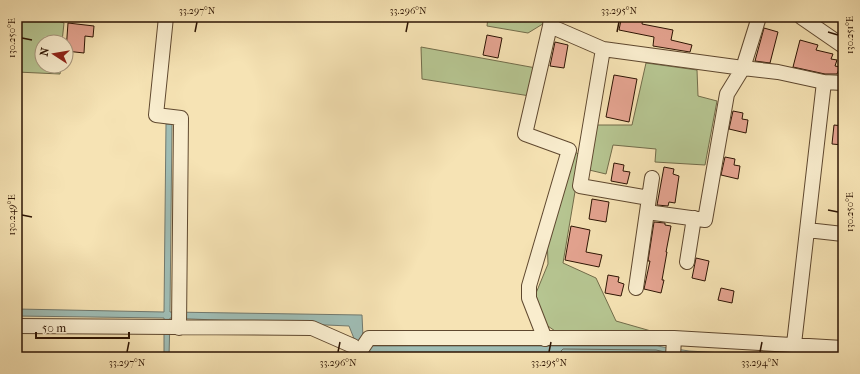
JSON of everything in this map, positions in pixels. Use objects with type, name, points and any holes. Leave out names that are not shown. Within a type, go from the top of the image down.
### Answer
[{"type":"street","points":[[166,17],[156,115],[181,118],[174,322]]},
{"type":"street","points":[[603,49],[580,186],[705,220],[727,94],[742,68],[759,17]]},
{"type":"street","points":[[800,17],[843,46]]},
{"type":"street","points":[[545,339],[529,298],[529,286],[569,150],[525,134],[551,21],[603,49],[778,72],[824,82],[843,83]]},
{"type":"street","points":[[794,344],[824,82]]},
{"type":"street","points":[[636,288],[652,178]]},
{"type":"street","points":[[687,262],[694,218]]},
{"type":"street","points":[[807,230],[843,234]]},
{"type":"street","points":[[17,326],[174,322],[312,328],[353,346],[360,355],[369,338],[674,338],[843,348]]},
{"type":"street","points":[[673,357],[674,338]]},
{"type":"green space","points":[[17,17],[46,17],[64,23],[63,34],[34,34],[34,73],[17,72]]},
{"type":"green space","points":[[488,17],[547,17],[546,22],[528,33],[487,26]]},
{"type":"green space","points":[[421,47],[536,68],[530,96],[422,79]]},
{"type":"green space","points":[[646,63],[697,70],[698,96],[717,101],[705,165],[655,162],[656,149],[613,145],[606,174],[585,169],[595,125],[632,125]]},
{"type":"green space","points":[[574,151],[581,156],[563,263],[596,278],[616,321],[651,331],[558,333],[542,322],[534,298],[548,264],[547,235]]},
{"type":"water","points":[[166,124],[172,124],[170,312],[362,315],[363,337],[372,346],[657,346],[689,351],[791,357],[520,355],[520,357],[514,357],[514,354],[372,353],[355,341],[349,326],[170,318],[169,357],[164,357],[164,318],[17,316],[17,309],[164,312]]},
{"type":"building","points":[[623,17],[643,17],[642,24],[673,30],[671,40],[692,45],[690,52],[653,46],[654,37],[619,30]]},
{"type":"building","points":[[68,23],[94,26],[93,37],[85,36],[84,53],[74,52],[74,34],[67,34]]},
{"type":"building","points":[[764,28],[778,32],[770,63],[755,61]]},
{"type":"building","points":[[487,35],[502,38],[498,58],[483,55]]},
{"type":"building","points":[[800,40],[818,45],[816,50],[833,54],[831,59],[837,60],[835,66],[840,67],[837,74],[825,74],[793,67]]},
{"type":"building","points":[[555,42],[568,45],[564,68],[550,66]]},
{"type":"building","points":[[614,75],[637,79],[629,122],[606,117]]},
{"type":"building","points":[[733,111],[743,113],[742,119],[748,120],[746,133],[729,129]]},
{"type":"building","points":[[834,125],[843,126],[843,145],[832,144]]},
{"type":"building","points":[[725,157],[735,159],[734,165],[740,166],[738,179],[721,175]]},
{"type":"building","points":[[614,163],[624,165],[623,171],[630,172],[627,184],[611,181]]},
{"type":"building","points":[[664,167],[674,169],[673,174],[679,176],[675,203],[669,202],[668,206],[657,205]]},
{"type":"building","points":[[592,199],[609,202],[606,222],[589,219]]},
{"type":"building","points":[[654,222],[665,223],[665,225],[671,226],[661,293],[644,289],[650,261],[648,261]]},
{"type":"building","points":[[571,226],[590,230],[586,252],[602,255],[599,267],[565,260]]},
{"type":"building","points":[[696,258],[709,261],[705,281],[692,278]]},
{"type":"building","points":[[608,275],[619,277],[618,282],[624,284],[621,296],[605,293]]},
{"type":"building","points":[[721,288],[734,291],[732,303],[718,300]]}]
